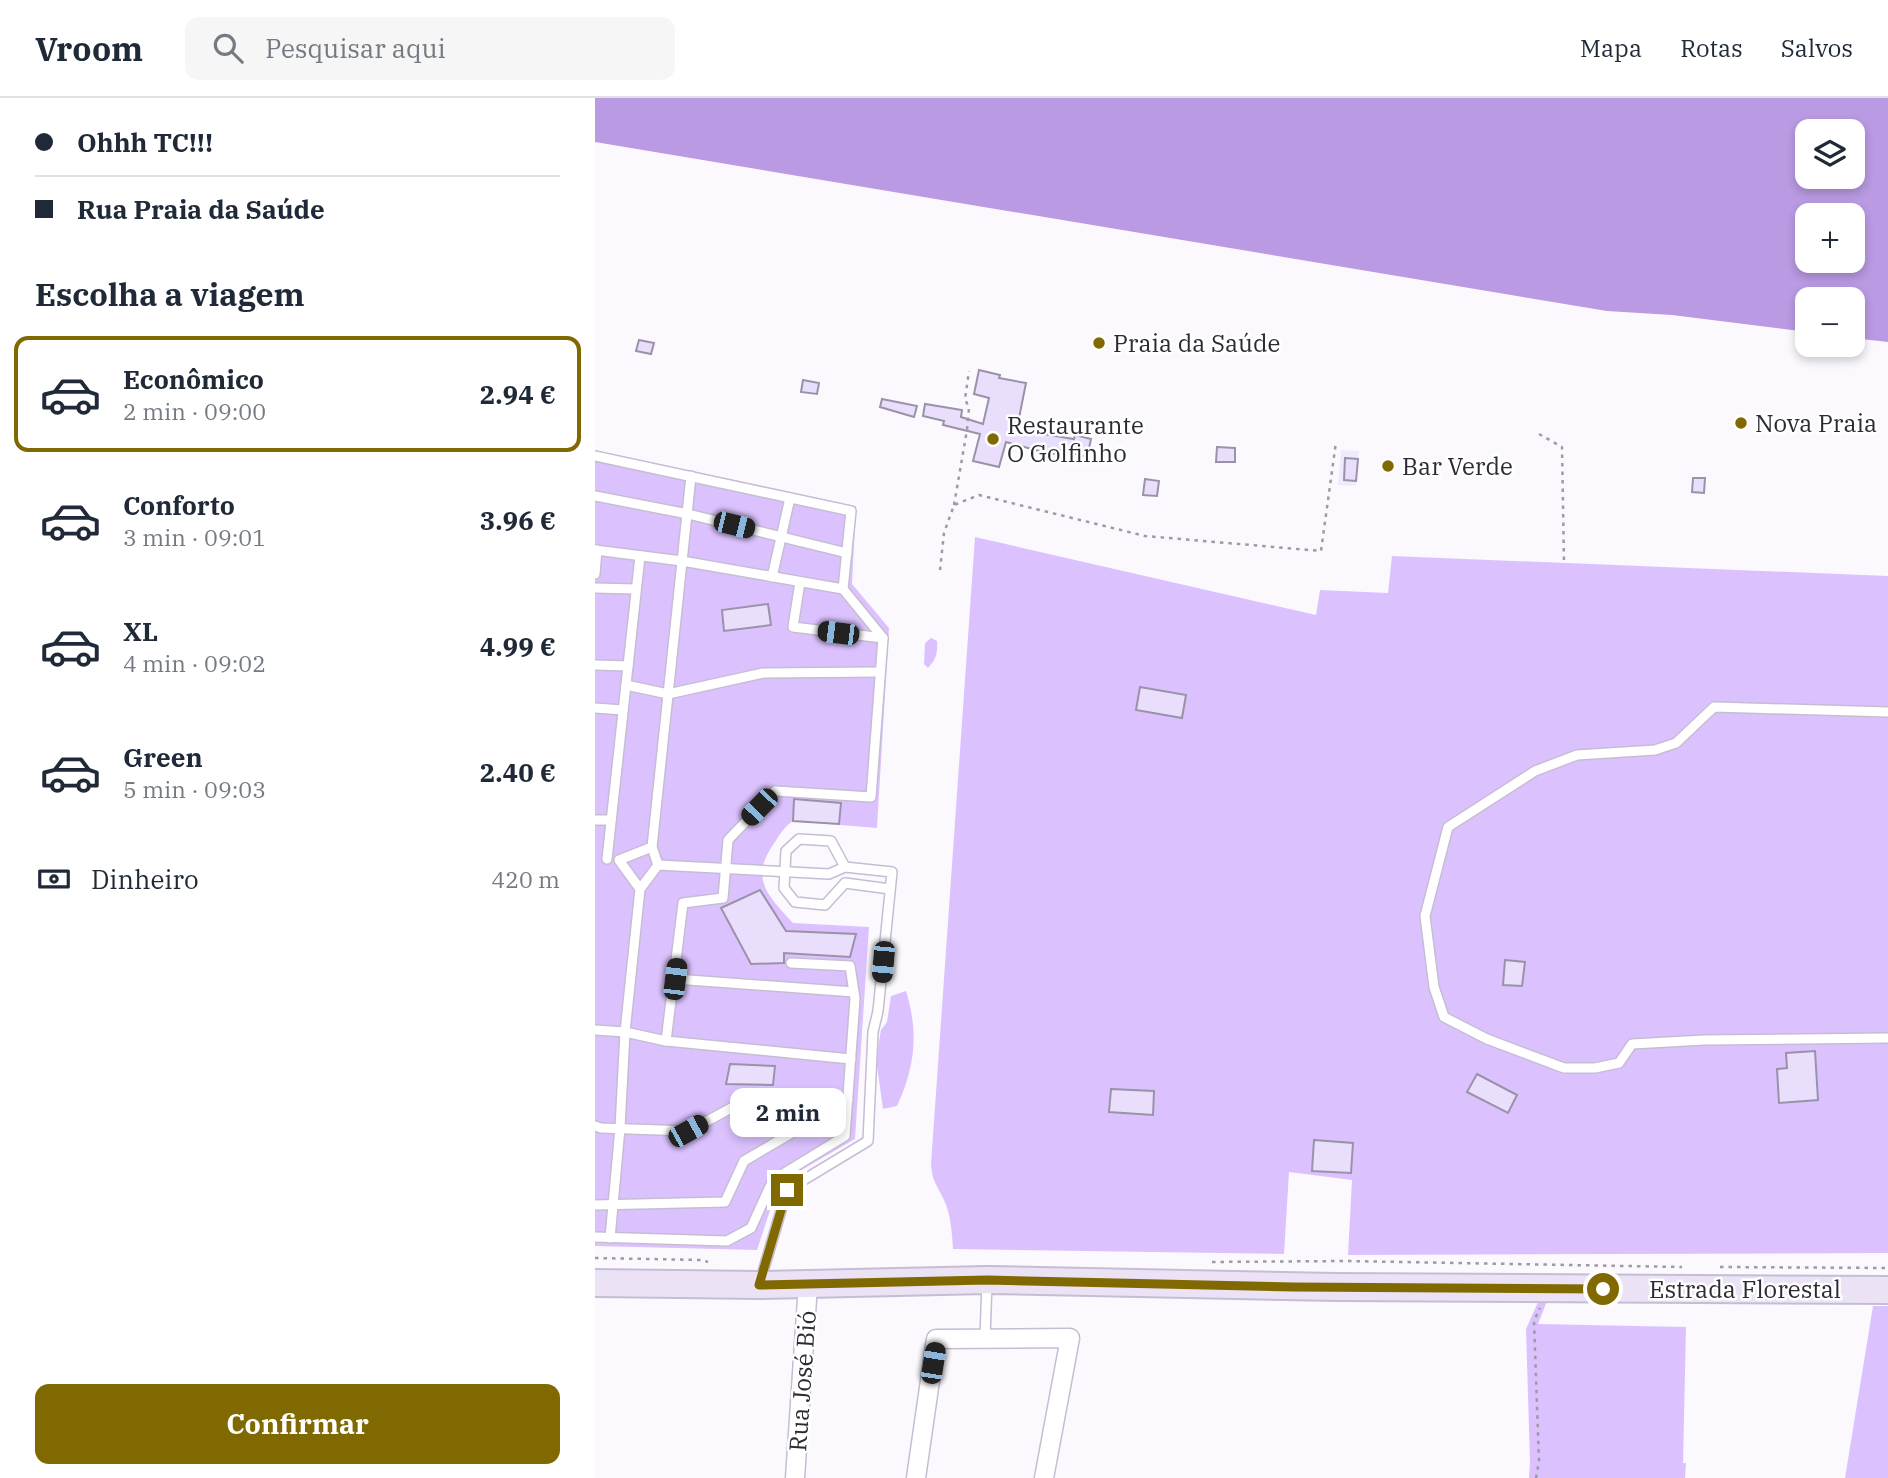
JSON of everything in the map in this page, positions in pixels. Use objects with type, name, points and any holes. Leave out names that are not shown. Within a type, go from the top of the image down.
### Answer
[{"type":"main road","name":"Estrada Florestal","points":[[595,1283],[759,1285],[987,1280],[1549,1289],[1888,1290]]},
{"type":"street","name":"Rua José Bió","points":[[795,1478],[808,1284]]},
{"type":"street","points":[[916,1478],[936,1339],[1070,1338],[1044,1478]]},
{"type":"lane","points":[[595,456],[851,511],[843,589]]},
{"type":"lane","points":[[658,865],[652,847],[691,476]]},
{"type":"lane","points":[[595,496],[688,514],[847,552]]},
{"type":"lane","points":[[772,577],[790,498]]},
{"type":"lane","points":[[595,574],[596,550],[682,561],[843,589],[883,638],[871,797],[775,791],[728,839],[723,898],[684,903],[666,1041]]},
{"type":"lane","points":[[607,859],[640,556]]},
{"type":"lane","points":[[800,582],[793,627],[883,638]]},
{"type":"lane","points":[[595,588],[636,589]]},
{"type":"lane","points":[[595,664],[628,666]]},
{"type":"lane","points":[[626,685],[668,694],[763,673],[880,672]]},
{"type":"lane","points":[[1888,712],[1714,707],[1676,743],[1655,750],[1577,755],[1535,771],[1448,827],[1425,916],[1434,987],[1444,1017],[1487,1039],[1564,1068],[1595,1068],[1619,1063],[1632,1044],[1704,1040],[1888,1038]]},
{"type":"lane","points":[[595,708],[623,710]]},
{"type":"lane","points":[[595,820],[611,820]]},
{"type":"lane","points":[[845,867],[831,841],[799,839],[786,851],[785,888],[795,902],[825,905],[845,883]]},
{"type":"lane","points":[[595,858],[619,859],[652,847]]},
{"type":"lane","points":[[619,859],[640,889]]},
{"type":"lane","points":[[658,865],[829,874],[845,883],[890,889]]},
{"type":"lane","points":[[610,1238],[625,1032],[640,889],[658,865]]},
{"type":"lane","points":[[759,1285],[787,1190],[868,1141],[873,1032],[878,1011],[892,872],[845,867],[829,874]]},
{"type":"lane","points":[[595,1237],[727,1241],[751,1228],[772,1180],[845,1136],[854,992],[850,966],[791,963]]},
{"type":"lane","points":[[675,979],[854,992]]},
{"type":"lane","points":[[595,1030],[625,1032],[666,1041],[851,1059]]},
{"type":"lane","points":[[595,1126],[688,1131],[755,1095],[848,1100]]},
{"type":"lane","points":[[595,1205],[725,1202],[744,1161],[800,1128],[800,1097]]},
{"type":"lane","points":[[985,1339],[987,1280]]},
{"type":"path","points":[[940,570],[944,533],[954,505],[967,430],[969,408],[965,399],[969,371]]},
{"type":"path","points":[[1539,434],[1562,447],[1564,562]]},
{"type":"path","points":[[954,505],[979,495],[1145,536],[1321,551],[1336,442]]},
{"type":"path","points":[[1537,1478],[1539,1461],[1534,1321],[1549,1289]]},
{"type":"shaded area","points":[[595,98],[1888,98],[1888,342],[1865,339],[1865,287],[1795,287],[1795,330],[1672,315],[1607,311],[595,142]]},
{"type":"shaded area","points":[[595,450],[856,506],[852,584],[889,628],[877,828],[793,821],[779,836],[763,866],[762,876],[769,895],[793,923],[869,927],[855,1139],[779,1183],[757,1250],[595,1246]]},
{"type":"shaded area","points":[[1341,450],[1359,451],[1356,486],[1338,485]]},
{"type":"shaded area","points":[[975,537],[1316,615],[1320,590],[1388,593],[1392,556],[1888,576],[1888,1253],[1348,1255],[1352,1180],[1289,1172],[1284,1254],[953,1249],[948,1212],[934,1179],[931,1164]]},
{"type":"shaded area","points":[[931,638],[937,641],[937,649],[935,659],[928,668],[924,664],[925,643]]},
{"type":"shaded area","points":[[906,991],[913,1021],[911,1064],[897,1106],[883,1109],[876,1059],[881,1030],[887,1022],[891,996]]},
{"type":"shaded area","points":[[1539,1300],[1547,1301],[1538,1324],[1686,1327],[1685,1478],[1529,1478],[1526,1329]]},
{"type":"shaded area","points":[[1873,1306],[1888,1306],[1888,1478],[1845,1478]]},
{"type":"building","points":[[639,340],[654,343],[651,354],[636,351]]},
{"type":"building","points":[[979,370],[1000,375],[999,378],[1026,383],[1018,423],[1032,427],[1031,432],[1074,439],[1075,435],[1091,439],[1087,457],[1056,449],[1055,454],[1006,442],[999,467],[973,461],[980,434],[943,425],[944,421],[923,416],[925,404],[962,410],[961,417],[983,424],[989,398],[974,394]]},
{"type":"building","points":[[803,380],[819,383],[817,394],[801,392]]},
{"type":"building","points":[[882,399],[917,406],[914,417],[880,407]]},
{"type":"building","points":[[1217,447],[1235,448],[1235,462],[1216,462]]},
{"type":"building","points":[[1345,458],[1358,459],[1356,481],[1344,480]]},
{"type":"building","points":[[1693,478],[1705,478],[1704,493],[1692,492]]},
{"type":"building","points":[[1145,479],[1159,481],[1157,496],[1143,495]]},
{"type":"building","points":[[768,604],[771,625],[724,631],[722,610]]},
{"type":"building","points":[[1140,687],[1186,695],[1182,718],[1136,710]]},
{"type":"building","points":[[794,799],[841,803],[839,824],[793,821]]},
{"type":"building","points":[[760,890],[786,931],[856,934],[850,957],[784,953],[784,963],[751,964],[721,908]]},
{"type":"building","points":[[1505,960],[1525,962],[1522,986],[1503,985]]},
{"type":"building","points":[[1815,1051],[1818,1100],[1779,1103],[1777,1069],[1787,1068],[1786,1053]]},
{"type":"building","points":[[730,1064],[775,1066],[773,1085],[726,1084]]},
{"type":"building","points":[[1477,1074],[1517,1095],[1508,1113],[1467,1092]]},
{"type":"building","points":[[1111,1089],[1154,1091],[1153,1115],[1109,1112]]},
{"type":"building","points":[[1314,1140],[1353,1143],[1351,1173],[1312,1171]]},
{"type":"place","name":"Praia da Saúde","points":[[1099,343]]},
{"type":"place","name":"Nova Praia","points":[[1741,423]]},
{"type":"place","name":"Restaurante O Golfinho","points":[[993,439]]},
{"type":"place","name":"Bar Verde","points":[[1388,466]]},
{"type":"route","points":[[787,1190],[759,1285],[987,1280],[1293,1287],[1603,1289]]}]
